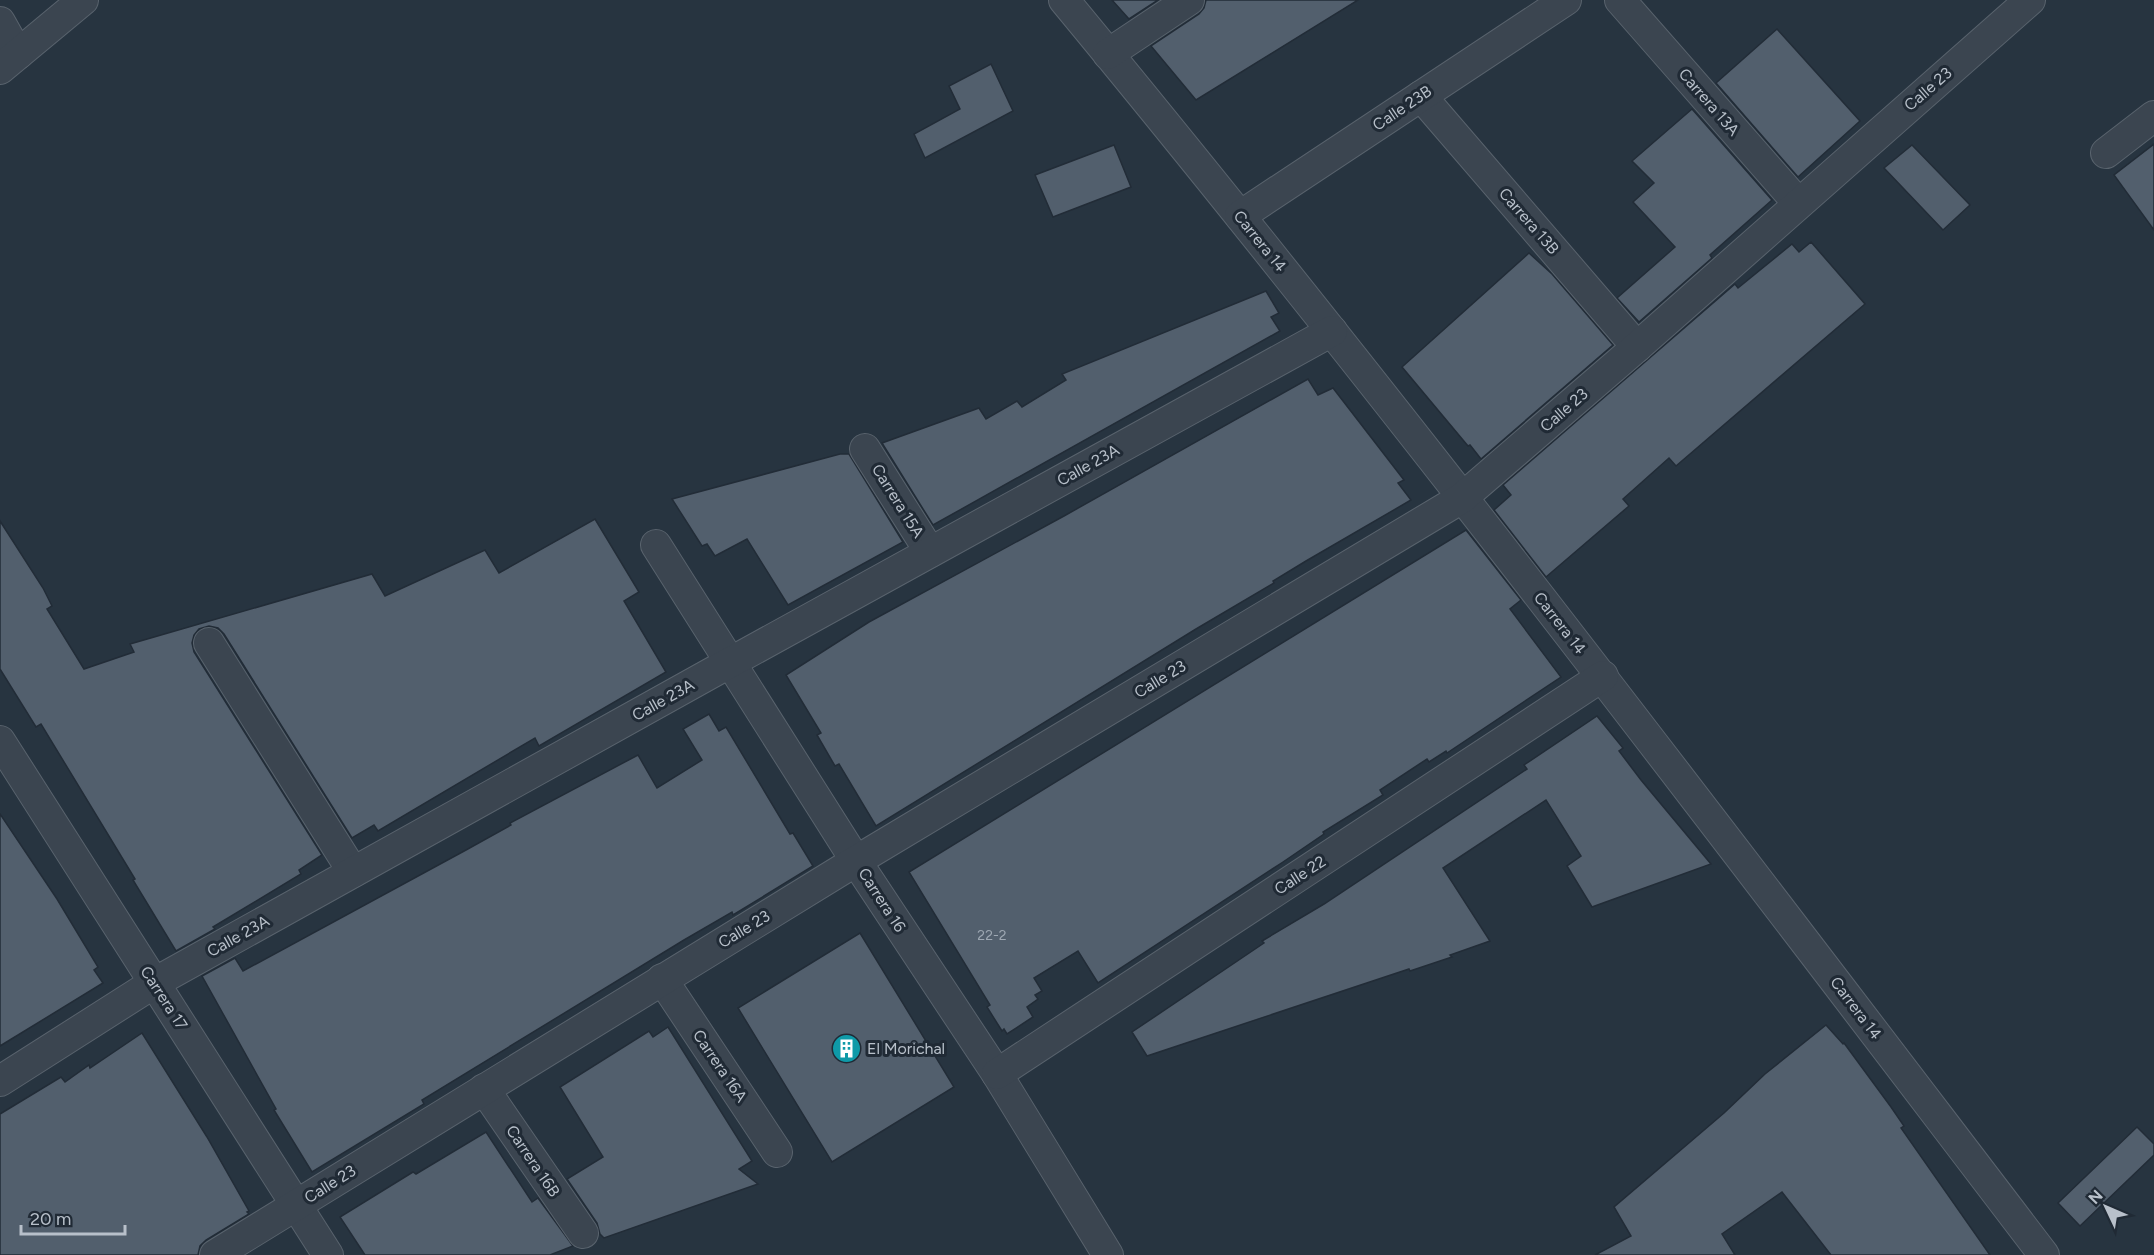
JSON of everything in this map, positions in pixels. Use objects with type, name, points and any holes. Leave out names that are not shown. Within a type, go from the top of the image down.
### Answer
[{"type":"street","points":[[0,22],[9,61],[83,0]]},
{"type":"street","name":"Carrera 14","points":[[1064,0],[1332,331],[1603,676],[2044,1255]]},
{"type":"street","points":[[1108,54],[1189,0]]},
{"type":"street","name":"Calle 23B","points":[[1240,216],[1566,0]]},
{"type":"street","name":"Carrera 13A","points":[[1620,0],[1798,203]]},
{"type":"street","name":"Calle 23","points":[[215,1255],[856,861],[1462,498],[1637,347],[2030,0]]},
{"type":"street","name":"Carrera 13B","points":[[1420,96],[1637,347]]},
{"type":"street","points":[[2106,153],[2154,116]]},
{"type":"street","name":"Calle 23A","points":[[0,1081],[154,983],[1332,331]]},
{"type":"street","name":"Carrera 15A","points":[[865,449],[930,552]]},
{"type":"street","name":"Carrera 16","points":[[656,545],[856,861],[997,1074],[1108,1255]]},
{"type":"street","points":[[209,643],[353,872]]},
{"type":"street","name":"Calle 22","points":[[997,1074],[1603,676]]},
{"type":"street","name":"Carrera 17","points":[[4,756],[154,983],[328,1255]]},
{"type":"street","name":"Carrera 16A","points":[[662,980],[777,1152]]},
{"type":"street","name":"Carrera 16B","points":[[484,1089],[583,1233]]},
{"type":"building","points":[[1112,0],[1158,0],[1129,19]]},
{"type":"building","points":[[1206,0],[1358,0],[1196,100],[1151,46],[1199,14]]},
{"type":"building","points":[[1777,29],[1860,121],[1798,177],[1716,83]]},
{"type":"building","points":[[991,64],[1013,111],[925,158],[914,134],[960,109],[949,86]]},
{"type":"building","points":[[1692,109],[1772,200],[1710,255],[1712,258],[1639,322],[1617,298],[1675,247],[1633,202],[1654,183],[1632,161]]},
{"type":"building","points":[[2154,144],[2154,230],[2114,175]]},
{"type":"building","points":[[1114,145],[1131,187],[1053,217],[1035,175]]},
{"type":"building","points":[[1912,145],[1970,205],[1943,230],[1884,168]]},
{"type":"building","points":[[1811,242],[1865,304],[1676,466],[1669,458],[1623,499],[1629,506],[1546,577],[1494,510],[1511,495],[1503,485],[1735,284],[1738,288],[1792,244],[1799,252]]},
{"type":"building","points":[[1529,253],[1552,274],[1613,345],[1481,459],[1402,367]]},
{"type":"building","points":[[1266,291],[1279,313],[1271,317],[1280,331],[933,525],[882,443],[979,408],[986,419],[1017,401],[1022,407],[1066,380],[1062,374]]},
{"type":"building","points":[[1308,379],[1318,395],[1333,388],[1404,480],[1398,483],[1411,500],[1273,581],[1274,583],[876,826],[839,764],[835,766],[817,735],[821,733],[786,675],[869,622]]},
{"type":"building","points":[[840,454],[849,454],[903,542],[788,605],[747,539],[715,556],[707,544],[702,546],[672,499]]},
{"type":"building","points":[[595,519],[639,592],[624,601],[666,672],[539,746],[535,738],[378,831],[374,825],[352,838],[224,634],[218,628],[209,626],[199,629],[192,643],[194,652],[322,855],[299,870],[301,874],[176,951],[41,724],[36,727],[0,669],[0,521],[43,588],[52,606],[47,609],[84,669],[134,652],[130,644],[372,574],[385,596],[485,550],[499,573]]},
{"type":"building","points":[[1466,530],[1521,600],[1510,609],[1561,677],[1447,753],[1446,751],[1429,762],[1427,759],[1380,790],[1383,795],[1323,832],[1324,834],[1283,862],[1098,983],[1078,951],[1034,978],[1042,991],[1035,995],[1038,999],[1027,1007],[1033,1017],[1007,1034],[1004,1029],[1002,1031],[987,1007],[990,1005],[909,872]]},
{"type":"building","points":[[709,714],[719,731],[726,727],[790,834],[793,833],[813,866],[733,915],[732,912],[684,940],[422,1100],[424,1104],[312,1172],[274,1110],[276,1109],[202,976],[235,958],[243,971],[638,755],[657,788],[702,760],[683,729]]},
{"type":"building","points":[[1597,716],[1623,748],[1619,751],[1641,780],[1711,864],[1592,907],[1567,866],[1581,856],[1546,800],[1443,868],[1490,941],[1450,955],[1452,957],[1410,971],[1409,969],[1147,1056],[1132,1032],[1264,943],[1262,941],[1324,904],[1527,769],[1524,765]]},
{"type":"building","points":[[0,814],[57,899],[98,967],[94,970],[103,983],[0,1046]]},
{"type":"building","name":"El Morichal","points":[[860,933],[954,1087],[832,1162],[738,1008]]},
{"type":"building","points":[[1826,1025],[1844,1043],[1891,1107],[1904,1126],[1901,1128],[1990,1255],[1831,1255],[1782,1192],[1722,1234],[1735,1255],[1595,1255],[1631,1236],[1614,1207],[1724,1113],[1765,1074]]},
{"type":"building","points":[[668,1027],[752,1161],[739,1169],[758,1184],[604,1238],[600,1234],[597,1223],[567,1179],[603,1157],[560,1087],[649,1031],[653,1037]]},
{"type":"building","points":[[142,1033],[207,1137],[249,1214],[206,1240],[200,1246],[198,1255],[0,1255],[0,1114],[61,1077],[65,1082],[89,1065],[90,1068]]},
{"type":"building","points":[[2137,1127],[2154,1144],[2154,1155],[2080,1226],[2058,1203]]},
{"type":"building","points":[[486,1132],[532,1202],[538,1198],[573,1246],[550,1255],[365,1255],[340,1217],[413,1172],[416,1174]]},
{"type":"place","name":"El Morichal","points":[[846,1048]]}]
